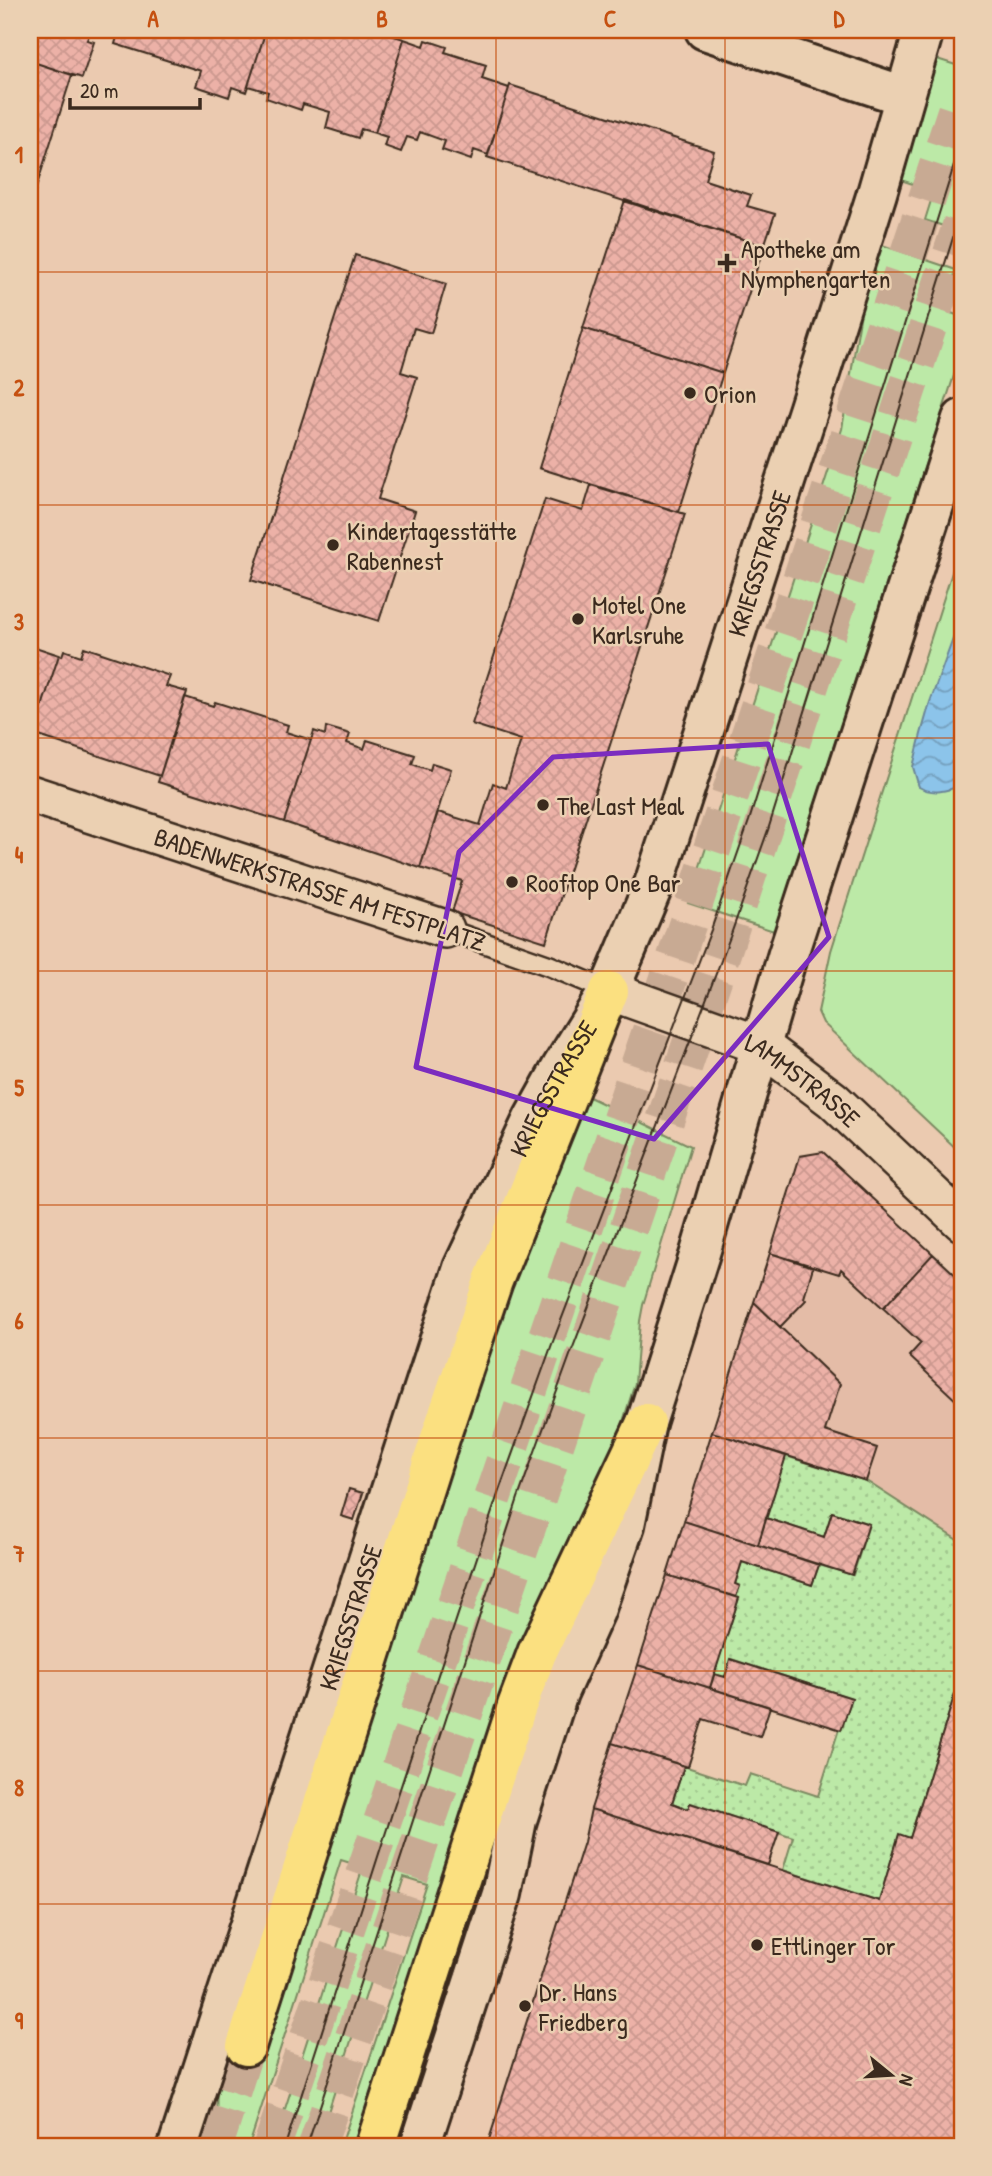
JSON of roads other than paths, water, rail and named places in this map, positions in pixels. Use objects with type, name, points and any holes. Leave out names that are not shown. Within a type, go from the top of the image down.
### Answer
[{"type":"main road","points":[[705,30],[904,96]]},
{"type":"main road","name":"KRIEGSSTRASSE","points":[[178,2146],[463,1268],[533,1119],[609,991],[645,907],[852,271],[924,30]]},
{"type":"main road","points":[[421,2146],[502,1894],[517,1820],[558,1693],[594,1611],[625,1525],[646,1423],[704,1242],[760,1045],[962,419]]},
{"type":"main road","points":[[246,2046],[442,1432],[493,1281],[609,991]]},
{"type":"main road","points":[[375,2146],[517,1706],[537,1653],[646,1423]]},
{"type":"street","name":"BADENWERKSTRASSE AM FESTPLATZ","points":[[30,793],[445,929]]},
{"type":"street","name":"LAMMSTRASSE","points":[[609,991],[760,1045],[834,1100],[962,1222]]},
{"type":"lane","name":"BADENWERKSTRASSE AM FESTPLATZ","points":[[445,929],[609,991]]},
{"type":"water","points":[[962,614],[962,785],[930,791],[919,787],[913,767],[930,702]]},
{"type":"tunnel","points":[[272,2146],[687,925],[962,93]]},
{"type":"tunnel","points":[[317,2146],[727,938],[962,223]]},
{"type":"tunnel","points":[[214,2146],[246,2046]]},
{"type":"tram line","points":[[285,2146],[499,1491],[552,1344],[711,930],[749,821],[962,140]]},
{"type":"tram line","points":[[307,2146],[518,1498],[768,830],[962,209]]},
{"type":"place","name":"Apotheke am Nymphengarten","points":[[727,263]]},
{"type":"place","name":"Orion","points":[[690,393]]},
{"type":"place","name":"Kindertagesstätte Rabennest","points":[[333,545]]},
{"type":"place","name":"Motel One Karlsruhe","points":[[578,619]]},
{"type":"place","name":"The Last Meal","points":[[543,805]]},
{"type":"place","name":"Rooftop One Bar","points":[[512,882]]},
{"type":"place","name":"Ettlinger Tor","points":[[757,1945]]},
{"type":"place","name":"Dr. Hans Friedberg","points":[[525,2006]]}]
